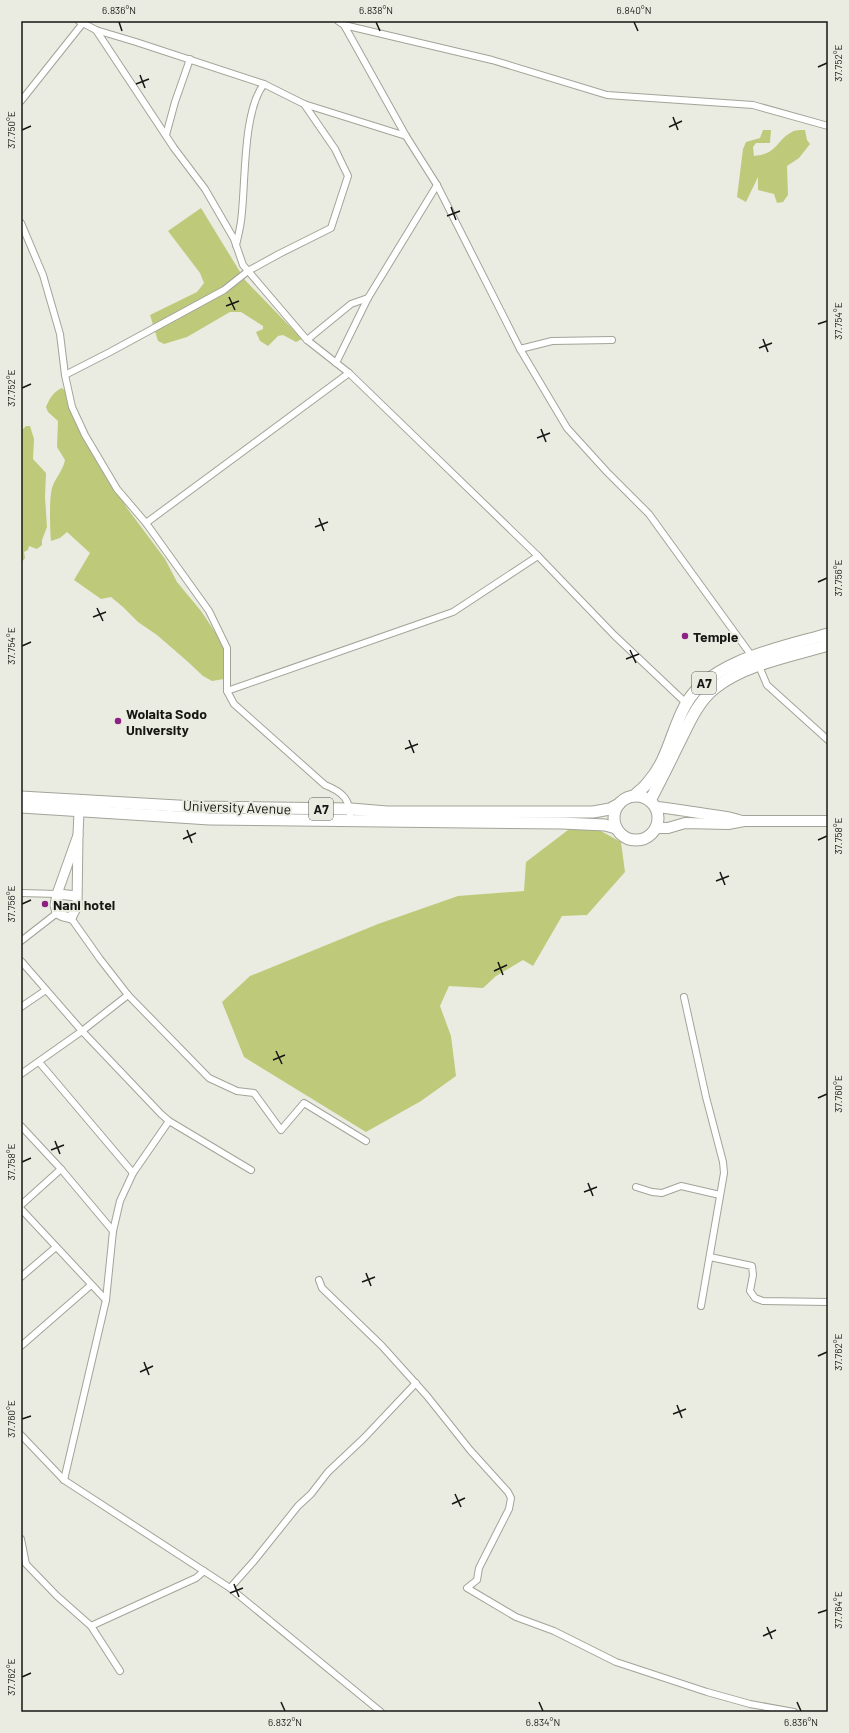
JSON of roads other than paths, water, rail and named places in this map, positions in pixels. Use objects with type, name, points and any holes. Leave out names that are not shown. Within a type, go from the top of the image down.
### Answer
[{"type":"highway","name":"A7","points":[[619,804],[634,796],[650,781],[661,763],[686,703],[706,681],[752,656],[828,634]]},
{"type":"highway","name":"A7","points":[[634,796],[642,797],[653,804],[694,714],[703,699],[714,688],[730,678],[759,666],[828,645]]},
{"type":"highway","name":"University Avenue","points":[[21,797],[195,807],[351,809],[387,812],[570,813],[593,812],[610,809],[619,804]]},
{"type":"highway","points":[[616,828],[614,820],[615,812],[619,804]]},
{"type":"highway","points":[[653,804],[658,814],[657,828]]},
{"type":"highway","name":"University Avenue","points":[[21,807],[210,819],[587,824],[605,825],[616,828]]},
{"type":"highway","name":"A7","points":[[616,828],[628,839],[637,840],[645,839],[657,828]]},
{"type":"main road","name":"A7","points":[[653,804],[691,812],[730,817],[744,821]]},
{"type":"main road","name":"A7","points":[[657,828],[668,828],[685,823],[728,824],[744,821],[828,821]]},
{"type":"street","points":[[338,21],[344,25],[492,60],[607,95],[753,105],[828,126]]},
{"type":"street","points":[[21,101],[81,22],[96,30],[264,84],[304,104],[406,136]]},
{"type":"street","points":[[344,25],[406,136],[437,185],[520,349],[567,428],[607,472],[649,514],[759,666],[767,685],[828,740]]},
{"type":"street","points":[[96,30],[220,214],[248,271],[307,340],[349,373],[538,556],[614,635],[686,703]]},
{"type":"street","points":[[166,135],[175,102],[190,59]]},
{"type":"street","points":[[236,245],[241,222],[250,125],[258,92],[264,84]]},
{"type":"street","points":[[65,375],[224,290],[248,271],[331,228],[348,176],[335,149],[304,104]]},
{"type":"street","points":[[336,363],[368,298],[437,185]]},
{"type":"street","points":[[21,223],[43,275],[60,334],[65,375],[72,407],[85,435],[117,489],[146,523],[209,611],[227,648],[227,690],[234,704],[325,785],[339,790],[351,809],[350,820]]},
{"type":"street","points":[[307,340],[351,304],[368,298]]},
{"type":"street","points":[[520,349],[552,341],[612,340]]},
{"type":"street","points":[[146,523],[349,373]]},
{"type":"street","points":[[227,690],[453,612],[538,556]]},
{"type":"street","points":[[71,918],[77,906],[78,811]]},
{"type":"street","points":[[78,835],[57,894],[55,905],[57,913],[71,918],[128,994],[209,1078],[237,1091],[254,1093],[281,1130],[304,1103],[366,1141]]},
{"type":"street","points":[[21,893],[77,896]]},
{"type":"street","points":[[21,941],[57,913]]},
{"type":"street","points":[[21,961],[82,1031],[161,1114],[169,1121],[251,1170]]},
{"type":"street","points":[[21,1007],[46,990]]},
{"type":"street","points":[[21,1074],[82,1031],[128,994]]},
{"type":"street","points":[[684,997],[706,1097],[723,1162],[724,1180],[700,1306]]},
{"type":"street","points":[[39,1062],[133,1173]]},
{"type":"street","points":[[64,1480],[106,1300],[113,1231],[120,1201],[133,1173],[169,1121]]},
{"type":"street","points":[[22,1129],[61,1169],[113,1231]]},
{"type":"street","points":[[21,1205],[61,1169]]},
{"type":"street","points":[[636,1187],[652,1192],[662,1193],[681,1186],[720,1195]]},
{"type":"street","points":[[21,1210],[106,1300]]},
{"type":"street","points":[[21,1277],[56,1248]]},
{"type":"street","points":[[710,1257],[752,1266],[753,1275],[750,1291],[755,1298],[763,1300],[828,1302]]},
{"type":"street","points":[[319,1280],[322,1288],[382,1346],[416,1383],[470,1450],[506,1488],[511,1498],[509,1509],[479,1568],[477,1580],[467,1588],[516,1617],[554,1631],[616,1662],[707,1692],[750,1704],[794,1712]]},
{"type":"street","points":[[21,1346],[91,1285]]},
{"type":"street","points":[[230,1588],[254,1561],[298,1506],[311,1494],[328,1472],[364,1438],[416,1383]]},
{"type":"street","points":[[21,1435],[64,1480],[230,1588],[381,1712]]},
{"type":"street","points":[[21,1539],[26,1564],[57,1596],[91,1626],[120,1671]]},
{"type":"street","points":[[91,1626],[196,1578],[204,1571]]},
{"type":"place","name":"Temple","points":[[685,636]]},
{"type":"place","name":"Wolaita Sodo University","points":[[118,721]]},
{"type":"place","name":"Nani hotel","points":[[45,904]]}]
